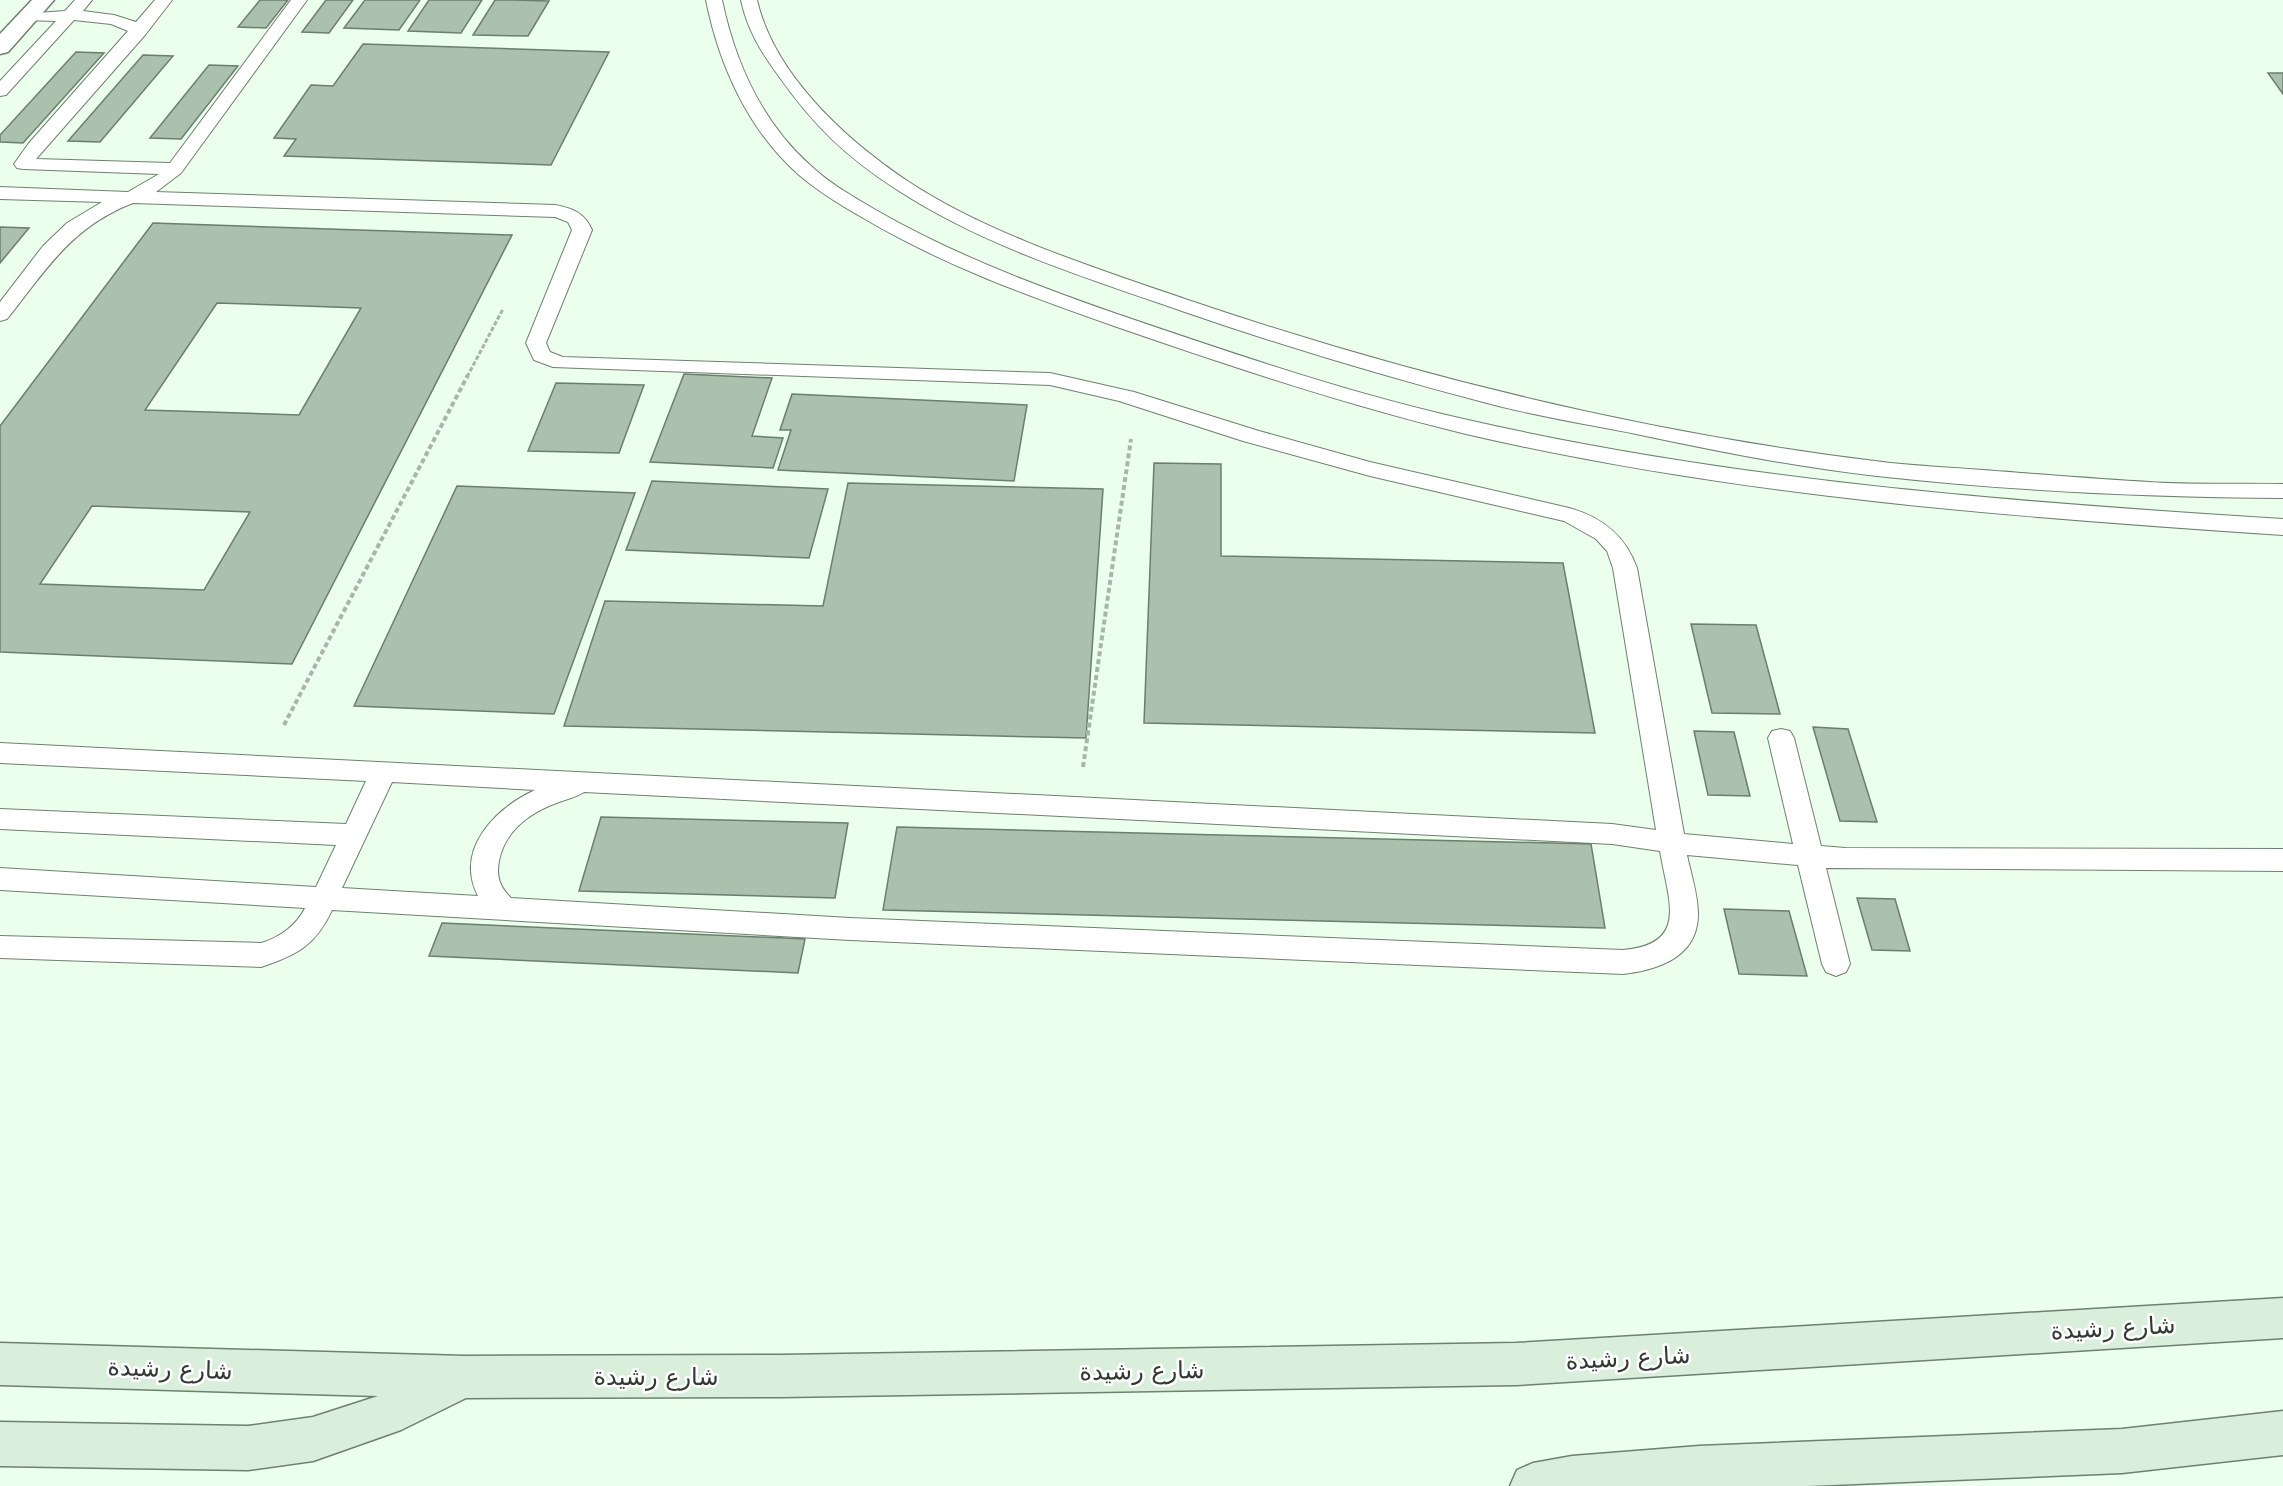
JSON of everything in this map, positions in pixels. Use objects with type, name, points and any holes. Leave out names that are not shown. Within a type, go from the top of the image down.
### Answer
[{"type":"street","points":[[0,47],[44,0]]},
{"type":"street","name":"شارع رشيدة","points":[[0,1364],[465,1377],[782,1376],[1515,1365],[2277,1317]]},
{"type":"street","points":[[0,1444],[248,1448],[313,1439],[385,1415],[465,1377]]},
{"type":"street","points":[[1533,1486],[1572,1478],[1699,1468],[2122,1451],[2283,1433]]},
{"type":"lane","points":[[0,91],[84,0]]},
{"type":"lane","points":[[0,187],[23,164],[35,147],[164,0]]},
{"type":"lane","points":[[0,315],[72,228],[107,206],[133,198],[163,182],[175,169],[299,0]]},
{"type":"lane","points":[[714,0],[723,43],[742,86],[758,114],[801,167],[883,222],[940,251],[1042,295],[1124,323],[1378,405],[1470,428],[1665,466],[1830,490],[2017,508],[2283,527]]},
{"type":"lane","points":[[749,0],[752,14],[767,48],[810,109],[846,146],[903,186],[957,216],[1087,272],[1269,334],[1492,398],[1746,450],[1878,469],[2018,480],[2153,490],[2283,491]]},
{"type":"lane","points":[[28,17],[69,16],[111,19],[132,26],[139,31]]},
{"type":"lane","points":[[23,164],[175,169]]},
{"type":"lane","points":[[0,193],[555,210],[575,217],[582,230],[536,343],[541,356],[560,363],[1050,379],[1094,387],[1254,436],[1378,470],[1569,515],[1600,529],[1613,541],[1622,554],[1684,914],[1683,930],[1675,944],[1661,954],[1643,961],[862,930],[0,879]]},
{"type":"lane","points":[[1781,738],[1836,964]]},
{"type":"lane","points":[[0,753],[1612,834],[1673,843],[1810,856],[1968,861],[2283,860]]},
{"type":"lane","points":[[0,947],[261,955],[287,946],[297,939],[313,921],[384,771]]},
{"type":"lane","points":[[506,910],[490,894],[483,873],[486,851],[497,830],[516,811],[541,797],[597,782]]},
{"type":"lane","points":[[0,819],[354,835]]},
{"type":"path","points":[[263,766],[505,305]]},
{"type":"path","points":[[1077,806],[1136,400]]},
{"type":"building","points":[[260,0],[288,0],[266,28],[238,27]]},
{"type":"building","points":[[326,0],[353,0],[329,33],[302,32]]},
{"type":"building","points":[[365,0],[420,0],[399,30],[344,28]]},
{"type":"building","points":[[429,0],[482,0],[461,33],[408,31]]},
{"type":"building","points":[[495,0],[549,1],[528,36],[473,35]]},
{"type":"building","points":[[363,44],[609,52],[551,165],[284,156],[296,139],[274,138],[311,85],[333,86]]},
{"type":"building","points":[[76,52],[104,53],[23,143],[0,142],[0,135]]},
{"type":"building","points":[[143,55],[173,56],[100,142],[68,141]]},
{"type":"building","points":[[209,65],[238,66],[181,139],[150,138]]},
{"type":"building","points":[[2268,73],[2283,73],[2283,94]]},
{"type":"building","points":[[153,223],[512,235],[292,664],[0,652],[0,426]],"holes":[[[217,303],[361,308],[299,415],[145,410]],[[92,506],[250,512],[204,590],[40,584]]]},
{"type":"building","points":[[0,227],[29,228],[0,263]]},
{"type":"building","points":[[684,374],[772,378],[752,436],[783,438],[773,468],[650,462]]},
{"type":"building","points":[[556,383],[644,385],[619,453],[528,451]]},
{"type":"building","points":[[792,394],[1027,405],[1014,481],[778,470],[791,430],[780,430]]},
{"type":"building","points":[[1154,463],[1221,464],[1221,556],[1563,563],[1595,733],[1144,723]]},
{"type":"building","points":[[652,481],[828,489],[809,558],[626,550]]},
{"type":"building","points":[[848,483],[1103,489],[1086,738],[564,726],[605,601],[823,606]]},
{"type":"building","points":[[457,486],[635,493],[554,714],[354,706]]},
{"type":"building","points":[[1691,624],[1756,625],[1780,714],[1712,713]]},
{"type":"building","points":[[1813,727],[1848,729],[1877,822],[1840,821]]},
{"type":"building","points":[[1694,731],[1734,732],[1750,796],[1708,795]]},
{"type":"building","points":[[601,817],[848,823],[835,898],[579,891]]},
{"type":"building","points":[[897,827],[1591,844],[1605,928],[883,910]]},
{"type":"building","points":[[1857,898],[1895,899],[1910,951],[1872,950]]},
{"type":"building","points":[[1724,909],[1789,911],[1807,976],[1739,974]]},
{"type":"building","points":[[442,923],[805,939],[798,973],[429,956]]}]
